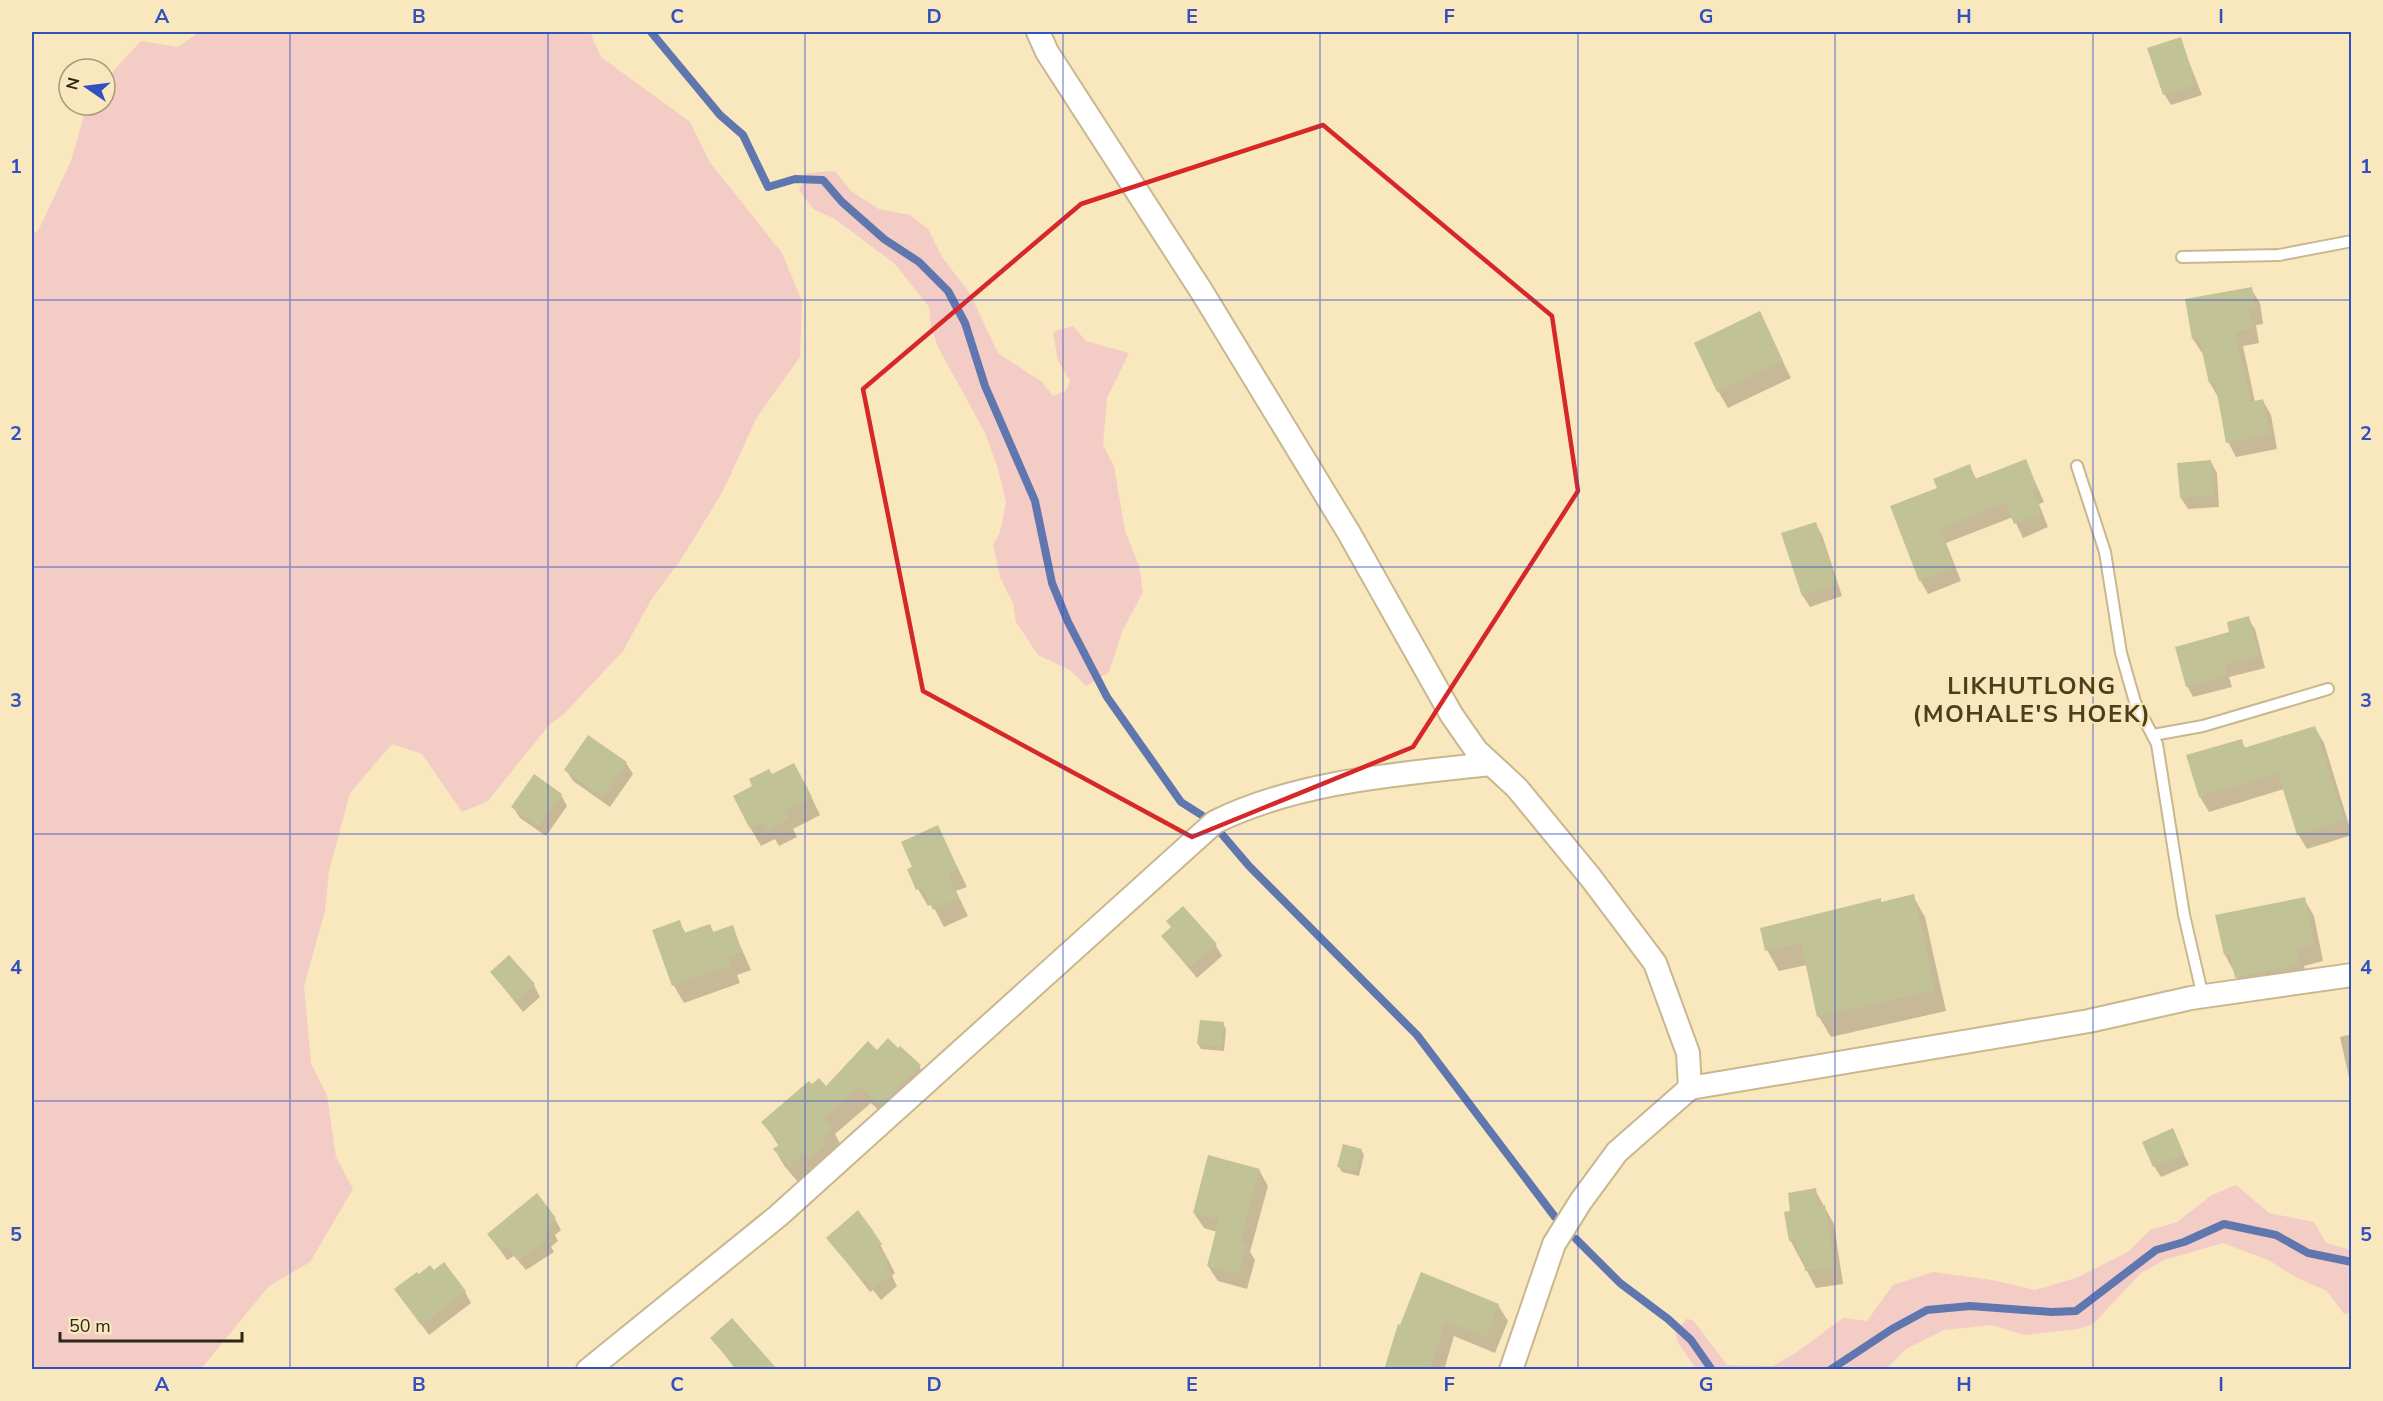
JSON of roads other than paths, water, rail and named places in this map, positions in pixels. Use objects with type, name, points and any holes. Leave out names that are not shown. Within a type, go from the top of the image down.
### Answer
[{"type":"street","points":[[1038,32],[1047,51],[1202,292],[1349,533],[1451,714],[1476,750],[1517,788],[1591,878],[1655,963],[1688,1053],[1690,1088]]},
{"type":"street","points":[[588,1370],[778,1216],[1215,822],[1249,805],[1374,777],[1491,764]]},
{"type":"street","points":[[1511,1370],[1554,1244],[1617,1152],[1690,1088],[2089,1021],[2203,997],[2352,975]]},
{"type":"lane","points":[[2181,257],[2279,255],[2352,242]]},
{"type":"lane","points":[[2077,466],[2105,552],[2121,653],[2135,702],[2157,744],[2184,915],[2203,997]]},
{"type":"lane","points":[[2152,735],[2203,726],[2328,689]]},
{"type":"waterway","points":[[651,32],[720,115],[743,135],[768,187],[795,179],[823,180],[842,202],[884,239],[919,262],[948,291],[965,323],[985,386],[1035,501],[1052,583],[1068,622],[1107,697],[1181,802],[1203,816]]},
{"type":"waterway","points":[[1220,832],[1249,866],[1417,1035],[1555,1217]]},
{"type":"waterway","points":[[1830,1370],[1892,1329],[1927,1310],[1970,1306],[2052,1312],[2076,1311],[2156,1250],[2184,1242],[2224,1224],[2276,1235],[2308,1253],[2352,1262]]},
{"type":"waterway","points":[[1576,1239],[1620,1283],[1668,1319],[1691,1340],[1712,1370]]},
{"type":"district","name":"LIKHUTLONG (MOHALE'S HOEK)","points":[[2032,700]]}]
